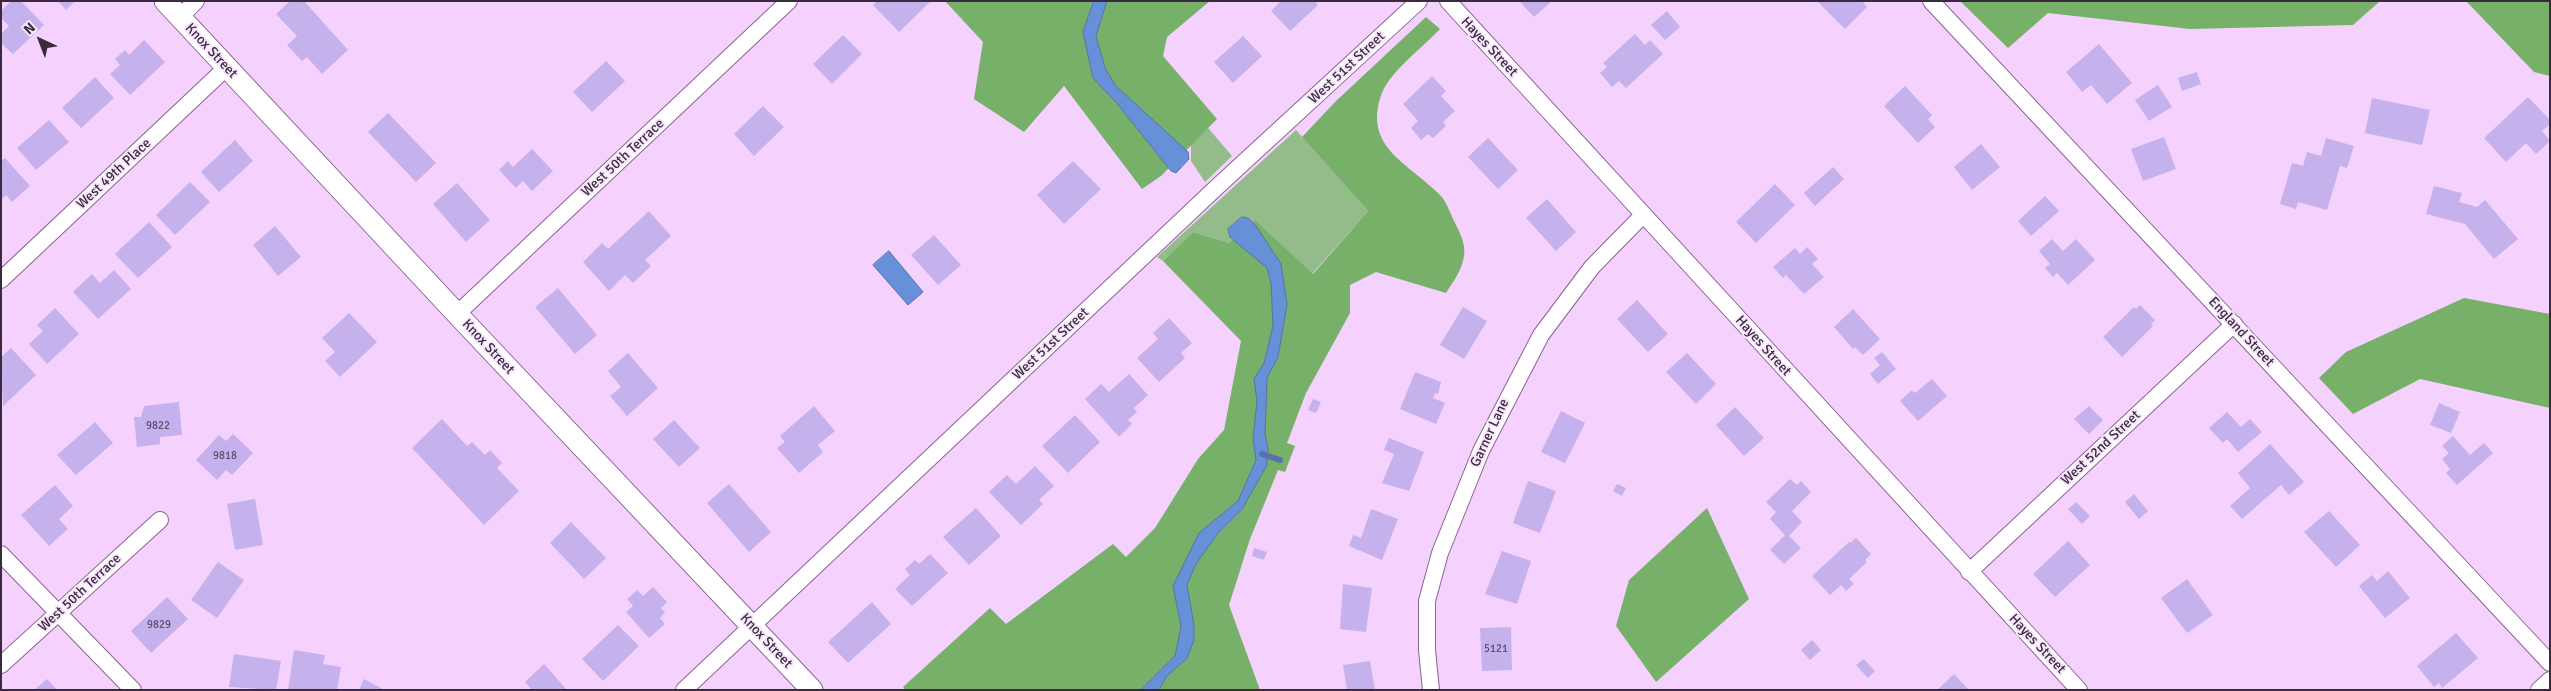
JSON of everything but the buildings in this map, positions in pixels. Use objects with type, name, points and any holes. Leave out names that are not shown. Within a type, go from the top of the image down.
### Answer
[{"type":"street","name":"Knox Street","points":[[165,1],[812,690]]},
{"type":"street","points":[[180,17],[196,1]]},
{"type":"street","name":"West 50th Terrace","points":[[457,314],[789,1]]},
{"type":"street","name":"West 51st Street","points":[[684,690],[1218,186],[1419,1]]},
{"type":"street","name":"Hayes Street","points":[[1448,1],[2079,690]]},
{"type":"street","name":"England Street","points":[[1931,1],[2550,664]]},
{"type":"street","name":"West 49th Place","points":[[1,280],[227,67]]},
{"type":"street","name":"Garner Lane","points":[[1431,690],[1427,650],[1427,601],[1440,553],[1481,451],[1541,335],[1592,268],[1643,215]]},
{"type":"street","name":"West 52nd Street","points":[[1969,572],[2234,324]]},
{"type":"street","name":"West 50th Terrace","points":[[1,665],[160,520]]},
{"type":"street","points":[[1,554],[133,690]]},
{"type":"street","points":[[2539,690],[2550,680]]},
{"type":"green space","points":[[945,1],[1210,1],[1167,37],[1163,56],[1217,119],[1161,176],[1142,189],[1064,86],[1024,132],[974,99],[983,42]]},
{"type":"green space","points":[[1960,1],[2380,1],[2353,25],[2190,29],[2048,13],[2008,48]]},
{"type":"green space","points":[[2466,1],[2550,1],[2550,76],[2534,72]]},
{"type":"green space","points":[[1426,17],[1440,29],[1400,68],[1386,85],[1377,112],[1378,128],[1392,153],[1443,199],[1462,239],[1464,247],[1463,261],[1457,276],[1446,293],[1376,272],[1350,285],[1350,313],[1306,393],[1287,443],[1295,446],[1285,472],[1278,470],[1250,539],[1229,605],[1260,690],[905,690],[903,687],[990,608],[1006,624],[1113,544],[1126,557],[1155,528],[1198,459],[1224,430],[1241,341],[1163,261],[1193,232],[1229,243],[1255,220],[1313,274],[1368,211],[1302,137],[1336,101]]},
{"type":"green space","points":[[1146,31],[1198,116],[1232,156],[1205,182],[1191,161],[1191,147]]},
{"type":"green space","points":[[1296,130],[1368,211],[1312,274],[1255,220],[1229,243],[1193,232],[1163,261],[1157,257]]},
{"type":"green space","points":[[2464,298],[2550,314],[2550,408],[2420,379],[2353,414],[2319,378],[2346,352]]},
{"type":"green space","points":[[1707,508],[1749,599],[1656,682],[1616,626],[1629,580]]},
{"type":"water","points":[[1094,1],[1107,1],[1096,36],[1105,68],[1116,86],[1188,152],[1189,159],[1176,173],[1171,171],[1115,101],[1093,78],[1083,32]]},
{"type":"water","points":[[1242,217],[1248,218],[1256,226],[1281,264],[1287,304],[1278,357],[1267,378],[1265,435],[1268,448],[1267,465],[1242,509],[1217,534],[1196,564],[1187,585],[1194,625],[1194,640],[1187,658],[1166,677],[1159,690],[1141,690],[1175,656],[1181,626],[1173,586],[1199,533],[1238,501],[1256,460],[1253,438],[1257,401],[1254,379],[1264,363],[1273,326],[1271,283],[1267,268],[1230,237],[1228,229]]},
{"type":"water","points":[[889,251],[923,292],[908,305],[873,265]]},
{"type":"waterway","points":[[1262,454],[1280,460]]}]
